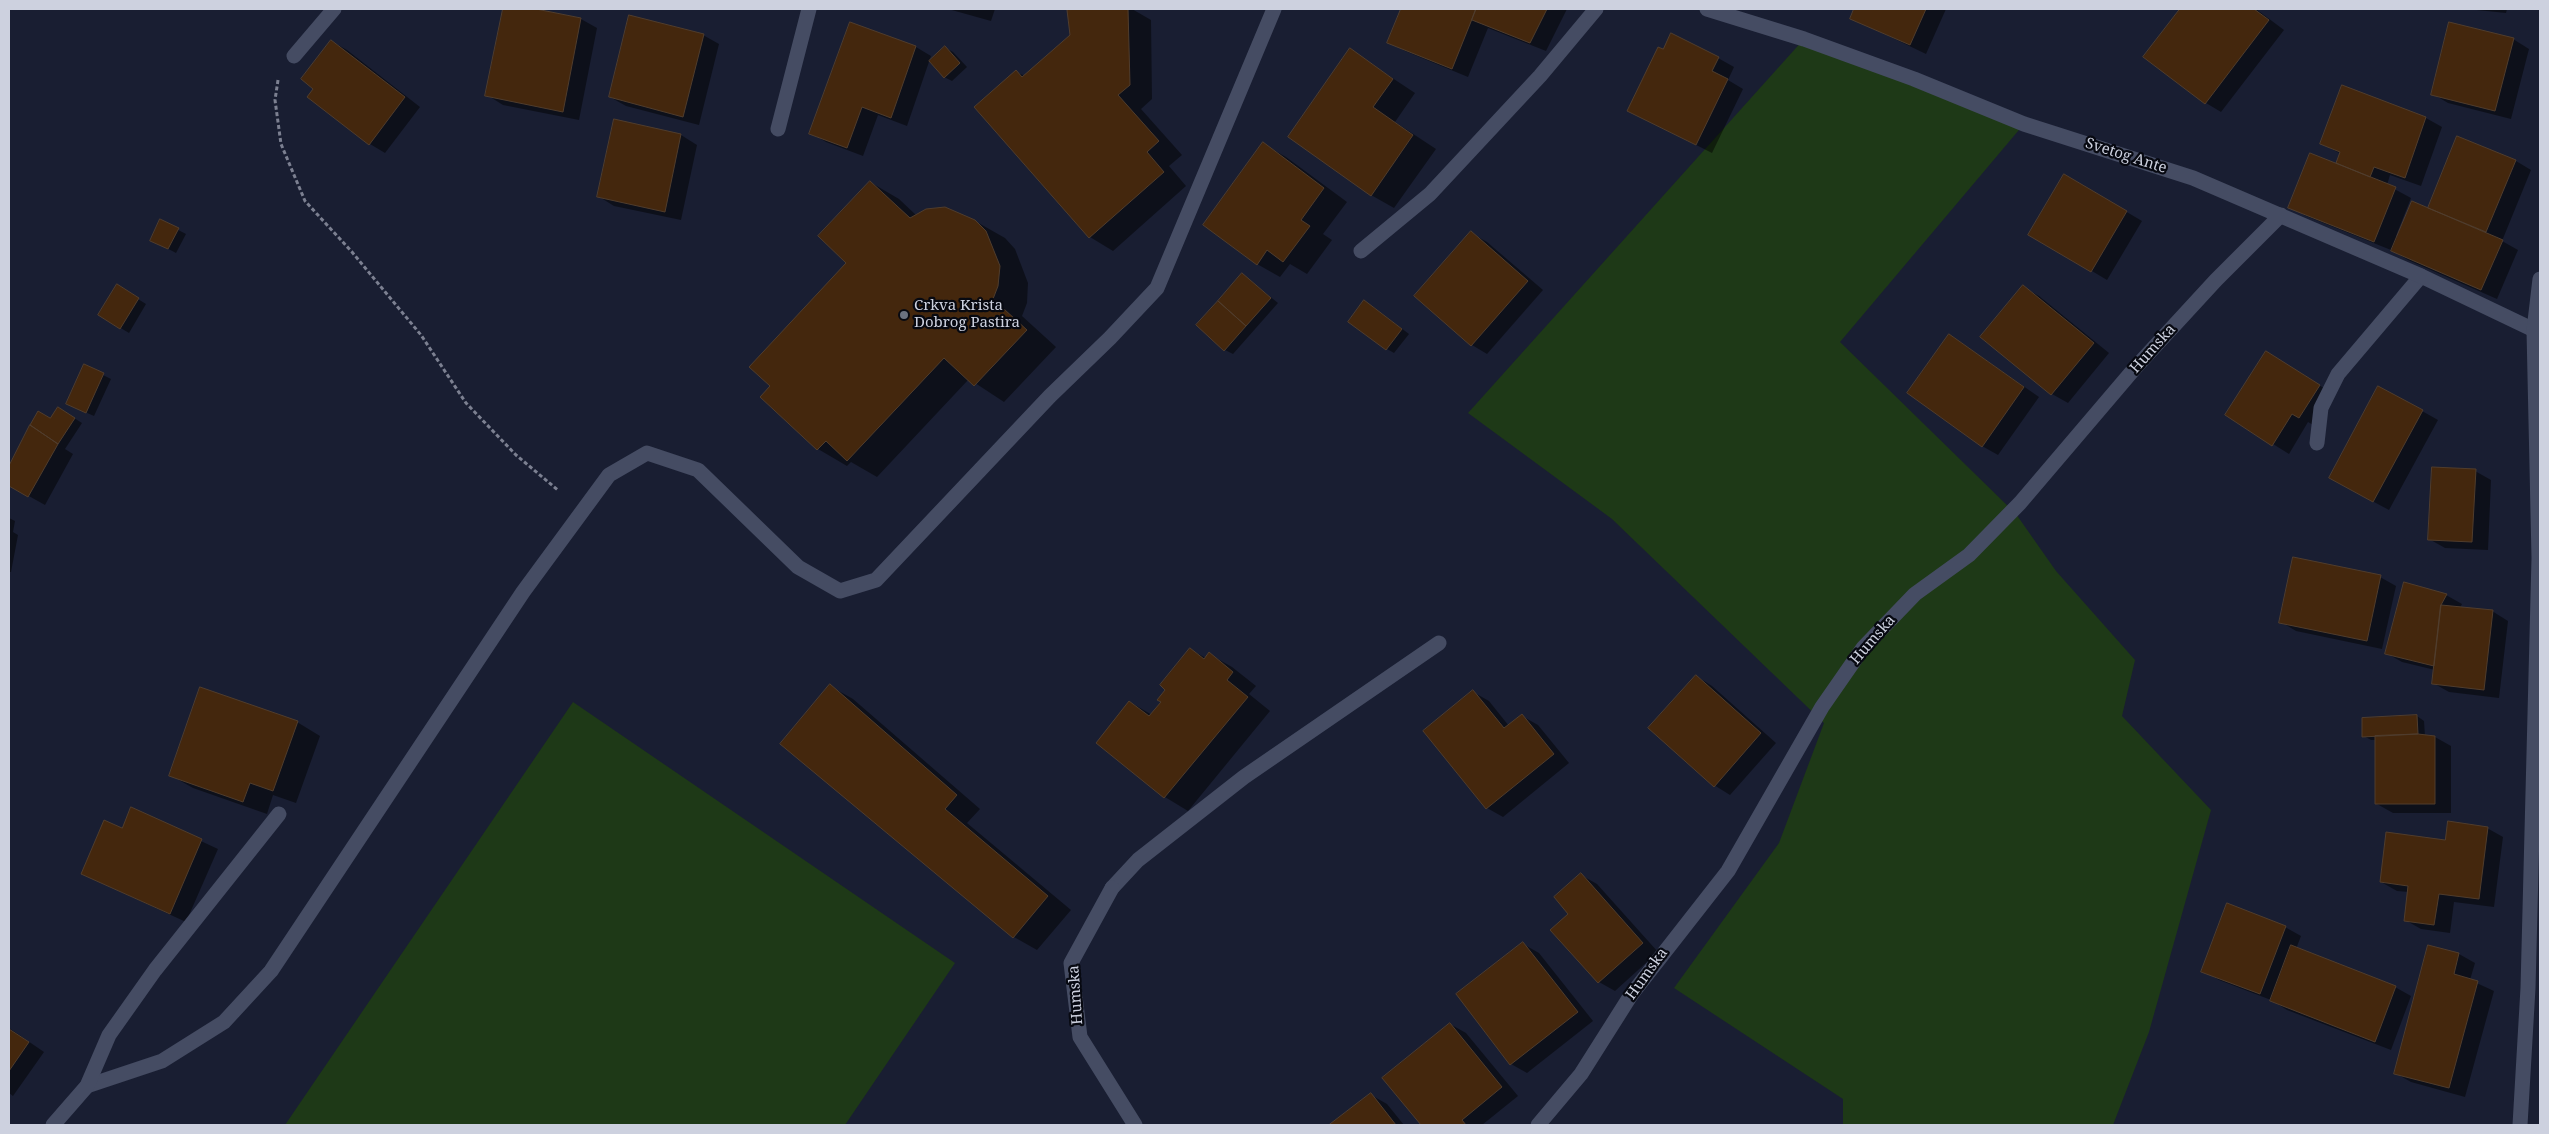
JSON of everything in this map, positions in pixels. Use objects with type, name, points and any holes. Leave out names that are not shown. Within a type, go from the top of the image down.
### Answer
[{"type":"street","points":[[294,56],[334,9]]},
{"type":"street","points":[[778,129],[809,9]]},
{"type":"street","points":[[87,1086],[162,1061],[170,1056],[224,1022],[271,971],[523,592],[609,475],[647,453],[698,470],[798,567],[840,592],[876,580],[1050,396],[1110,338],[1157,288],[1274,9]]},
{"type":"street","points":[[1361,251],[1430,194],[1540,76],[1596,9]]},
{"type":"street","name":"Svetog Ante","points":[[1707,9],[1804,39],[1914,79],[2024,124],[2193,178],[2281,214],[2421,276],[2534,330]]},
{"type":"street","name":"Humska","points":[[1538,1125],[1580,1074],[1631,995],[1728,871],[1822,707],[1863,648],[1915,594],[1969,555],[2014,509],[2135,368],[2216,280],[2281,214]]},
{"type":"street","points":[[2317,443],[2321,408],[2338,374],[2421,276]]},
{"type":"street","points":[[2520,1125],[2528,988],[2538,558],[2534,330],[2540,279]]},
{"type":"street","name":"Humska","points":[[1135,1125],[1080,1037],[1071,963],[1112,888],[1138,860],[1244,777],[1439,644]]},
{"type":"street","points":[[53,1125],[87,1086],[109,1035],[126,1011],[279,814]]},
{"type":"path","points":[[294,56],[277,82],[275,100],[280,144],[305,201],[352,252],[421,335],[466,403],[516,455],[583,510]]},
{"type":"green space","points":[[1804,39],[2024,124],[1840,342],[2016,514],[2056,571],[2135,660],[2122,716],[2211,810],[2149,1032],[2113,1125],[1843,1125],[1843,1099],[1674,988],[1779,843],[1824,723],[1612,519],[1468,413]]},
{"type":"green space","points":[[573,702],[955,963],[845,1125],[285,1125]]},
{"type":"building","points":[[503,9],[536,9],[581,18],[563,112],[485,96]]},
{"type":"building","points":[[1128,9],[1130,85],[1118,95],[1159,141],[1147,152],[1164,172],[1089,238],[974,107],[1016,70],[1022,77],[1070,35],[1067,10]]},
{"type":"building","points":[[1401,9],[1476,9],[1452,69],[1387,43]]},
{"type":"building","points":[[1476,9],[1547,9],[1530,43],[1472,20]]},
{"type":"building","points":[[1854,9],[1926,9],[1910,45],[1850,19]]},
{"type":"building","points":[[2180,9],[2254,9],[2269,20],[2205,104],[2143,57]]},
{"type":"building","points":[[629,15],[704,34],[683,117],[609,97]]},
{"type":"building","points":[[850,22],[916,46],[891,118],[862,107],[847,148],[809,134]]},
{"type":"building","points":[[2449,22],[2514,38],[2495,111],[2431,95]]},
{"type":"building","points":[[1671,33],[1719,57],[1712,71],[1728,79],[1696,145],[1627,111],[1658,47],[1663,49]]},
{"type":"building","points":[[331,40],[405,97],[369,145],[307,97],[313,89],[301,79]]},
{"type":"building","points":[[945,46],[960,63],[944,78],[929,61]]},
{"type":"building","points":[[1350,48],[1393,79],[1373,107],[1413,135],[1371,196],[1288,137]]},
{"type":"building","points":[[2342,85],[2426,117],[2405,178],[2374,167],[2370,177],[2336,163],[2340,152],[2320,144]]},
{"type":"building","points":[[614,119],[681,134],[665,212],[597,197]]},
{"type":"building","points":[[2457,136],[2516,160],[2486,232],[2428,208]]},
{"type":"building","points":[[1263,142],[1324,188],[1301,220],[1310,226],[1283,262],[1267,250],[1257,265],[1203,225]]},
{"type":"building","points":[[2310,153],[2396,187],[2374,242],[2288,208]]},
{"type":"building","points":[[2064,174],[2127,211],[2091,272],[2028,235]]},
{"type":"building","name":"Crkva Krista Dobrog Pastira","points":[[870,181],[910,218],[926,209],[945,207],[975,220],[986,231],[1000,266],[998,286],[993,299],[1027,330],[974,386],[944,358],[847,461],[826,441],[817,450],[760,397],[770,386],[749,367],[846,263],[818,236]]},
{"type":"building","points":[[2412,201],[2503,240],[2481,290],[2391,251]]},
{"type":"building","points":[[160,219],[179,228],[168,249],[150,241]]},
{"type":"building","points":[[1471,231],[1528,281],[1471,346],[1414,296]]},
{"type":"building","points":[[1242,273],[1271,298],[1246,326],[1218,301]]},
{"type":"building","points":[[117,284],[139,298],[120,329],[98,315]]},
{"type":"building","points":[[2023,285],[2094,343],[2051,395],[1980,337]]},
{"type":"building","points":[[1364,300],[1402,329],[1386,350],[1348,322]]},
{"type":"building","points":[[1218,301],[1246,326],[1224,351],[1196,325]]},
{"type":"building","points":[[1949,334],[2024,387],[1982,447],[1907,393]]},
{"type":"building","points":[[2266,351],[2320,385],[2299,418],[2292,414],[2272,446],[2225,415]]},
{"type":"building","points":[[84,364],[104,373],[86,413],[66,404]]},
{"type":"building","points":[[2378,386],[2423,410],[2373,502],[2329,478]]},
{"type":"building","points":[[58,407],[75,418],[58,444],[30,425],[38,411],[50,418]]},
{"type":"building","points":[[30,425],[58,444],[28,497],[9,486],[9,466]]},
{"type":"building","points":[[2432,467],[2476,469],[2472,542],[2428,540]]},
{"type":"building","points":[[2293,557],[2381,575],[2367,641],[2279,623]]},
{"type":"building","points":[[2404,582],[2447,594],[2441,605],[2434,666],[2385,654]]},
{"type":"building","points":[[2441,605],[2493,610],[2484,690],[2432,684]]},
{"type":"building","points":[[1190,648],[1204,659],[1209,652],[1233,672],[1227,680],[1248,697],[1164,798],[1096,743],[1129,701],[1149,716],[1161,702],[1157,700],[1165,690],[1160,685]]},
{"type":"building","points":[[1696,675],[1761,733],[1714,787],[1648,728]]},
{"type":"building","points":[[830,684],[957,795],[945,809],[1048,896],[1013,938],[780,744]]},
{"type":"building","points":[[200,687],[298,721],[273,791],[250,783],[243,802],[169,776]]},
{"type":"building","points":[[1473,690],[1504,728],[1522,714],[1554,754],[1486,809],[1423,731]]},
{"type":"building","points":[[2417,715],[2418,734],[2362,737],[2362,718]]},
{"type":"building","points":[[2418,734],[2435,736],[2435,804],[2375,804],[2375,736]]},
{"type":"building","points":[[131,807],[202,839],[170,914],[81,874],[104,820],[122,828]]},
{"type":"building","points":[[2448,821],[2488,827],[2479,899],[2439,894],[2434,925],[2404,921],[2408,886],[2380,882],[2386,832],[2445,840]]},
{"type":"building","points":[[1581,873],[1643,943],[1598,983],[1550,930],[1568,914],[1554,897]]},
{"type":"building","points":[[2227,903],[2286,926],[2260,994],[2201,972]]},
{"type":"building","points":[[1523,942],[1578,1012],[1510,1065],[1456,994]]},
{"type":"building","points":[[2291,945],[2396,986],[2375,1042],[2270,1001]]},
{"type":"building","points":[[2428,945],[2459,953],[2454,974],[2478,981],[2449,1088],[2394,1074]]},
{"type":"building","points":[[1450,1023],[1502,1087],[1462,1120],[1466,1125],[1421,1125],[1382,1078]]},
{"type":"building","points":[[9,1029],[29,1042],[9,1071]]},
{"type":"building","points":[[1371,1093],[1396,1125],[1329,1125]]},
{"type":"place","name":"Crkva Krista Dobrog Pastira","points":[[904,315]]}]
